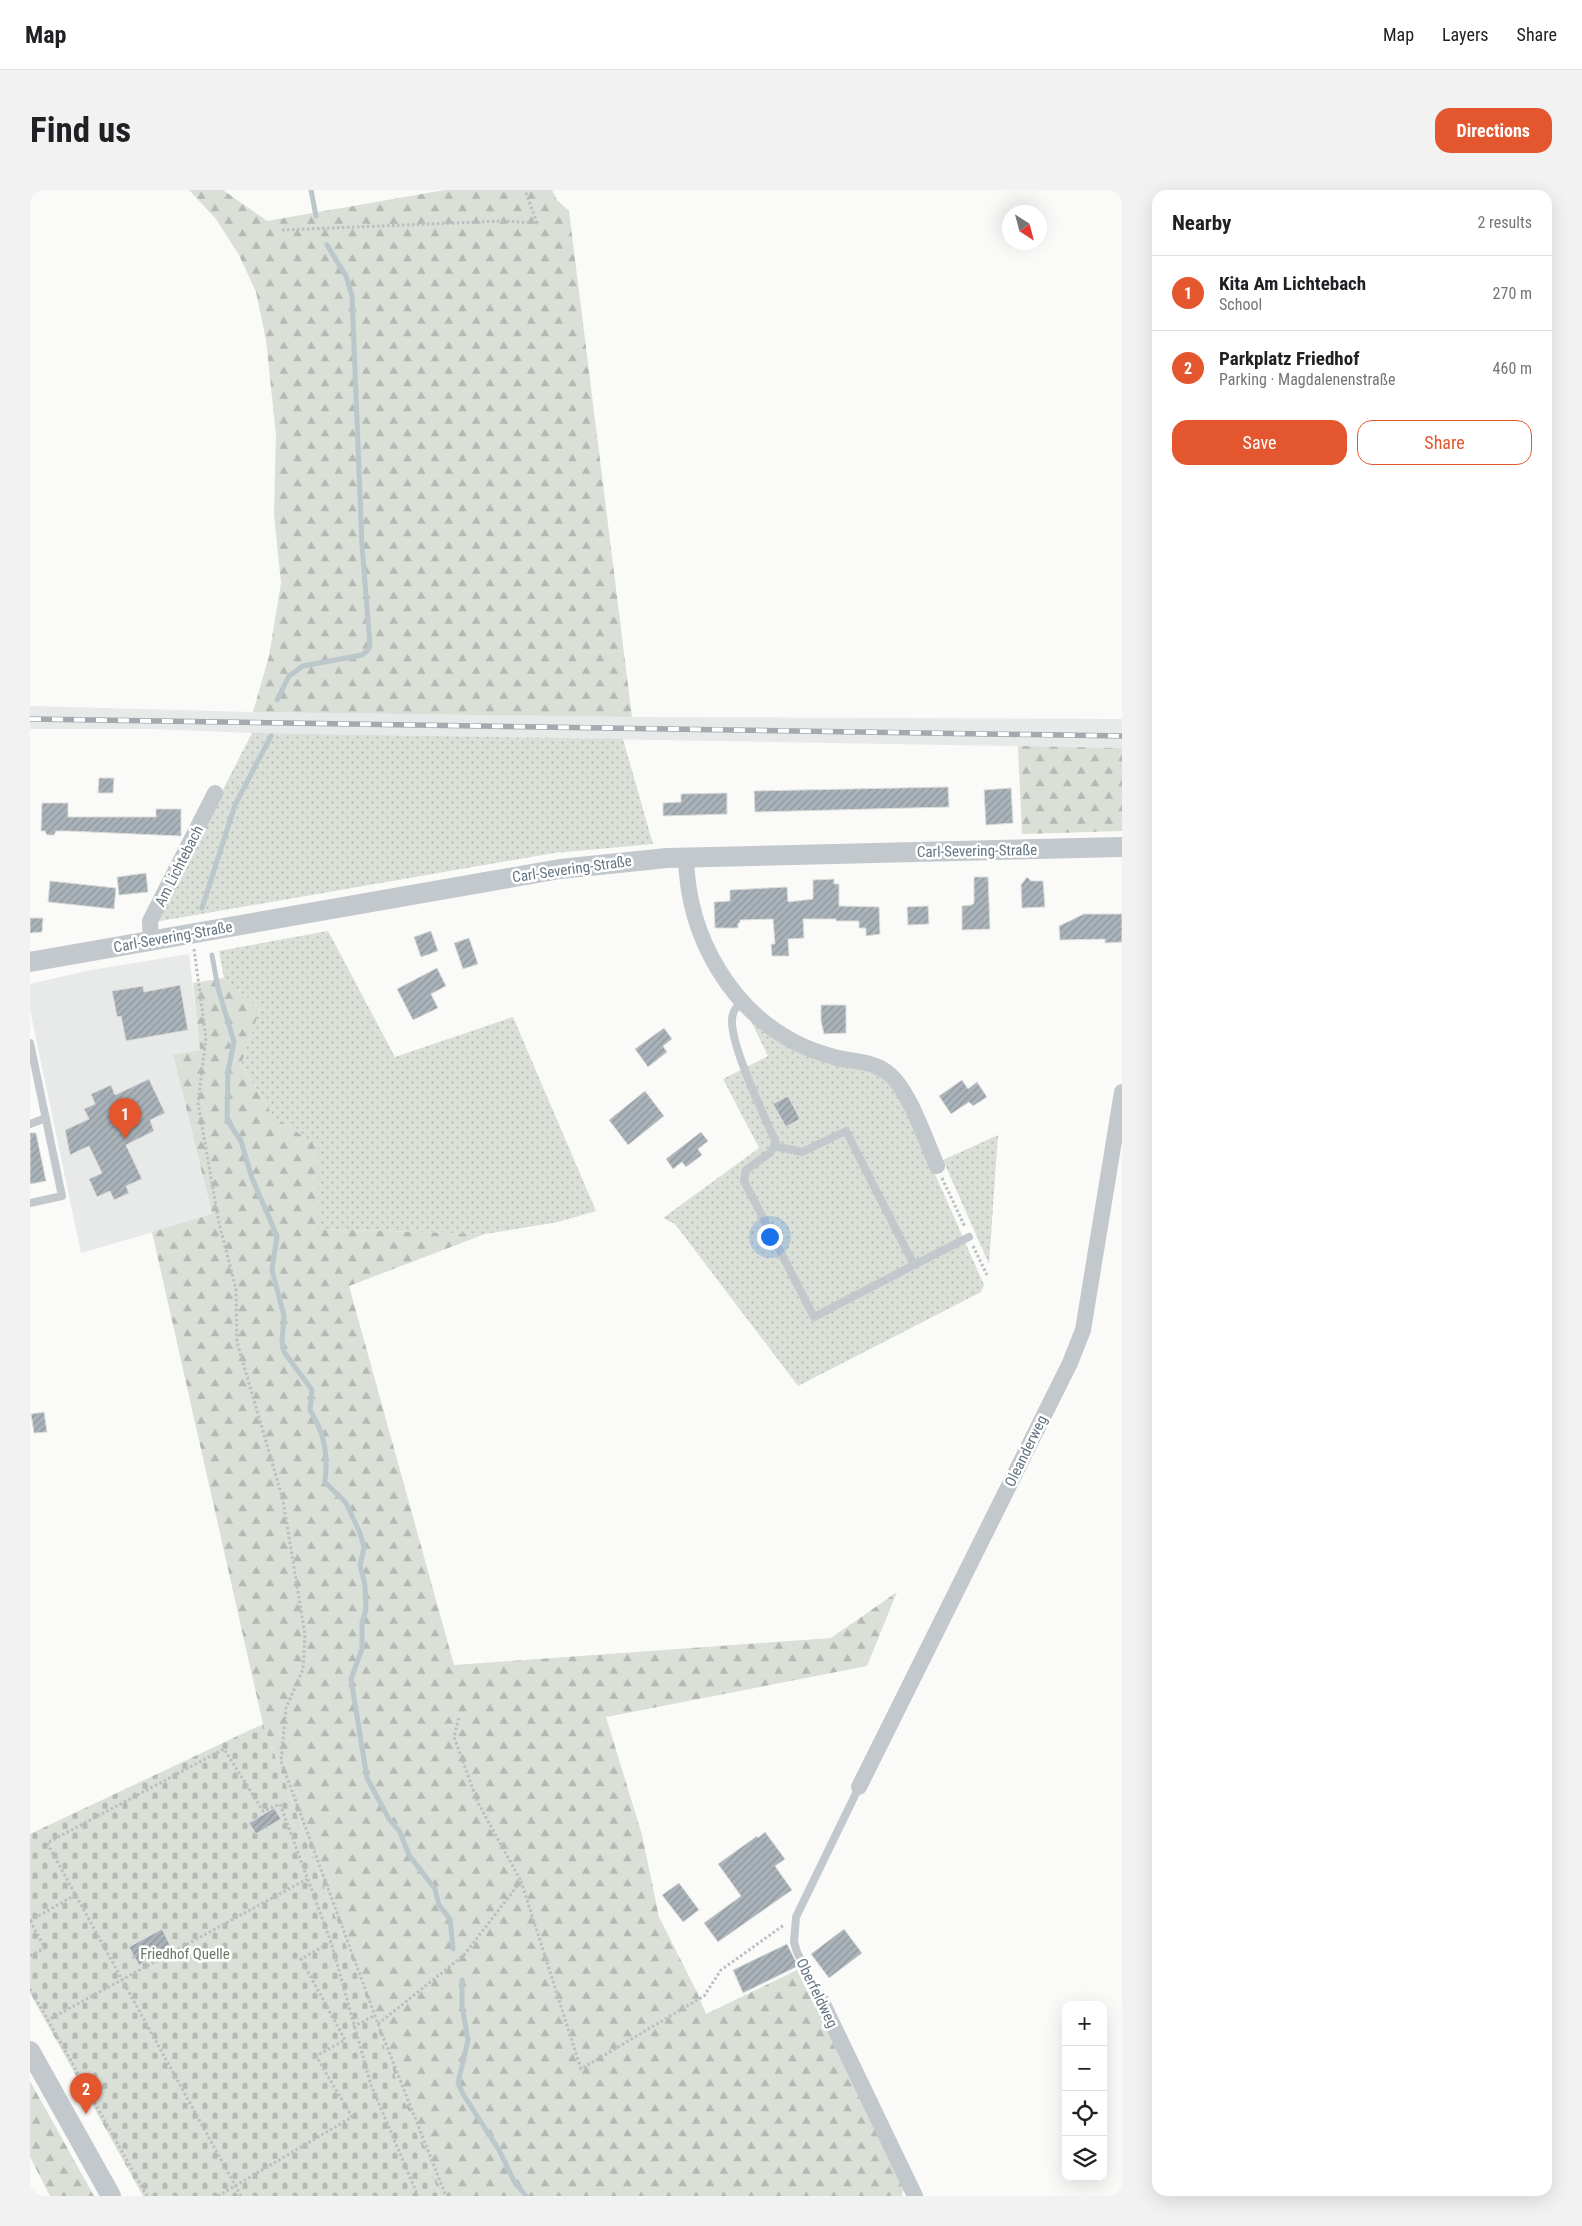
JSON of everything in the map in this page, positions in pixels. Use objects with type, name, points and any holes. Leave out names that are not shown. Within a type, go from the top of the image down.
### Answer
[{"type":"street","name":"Am Lichtebach","points":[[152,940],[150,921],[215,793]]},
{"type":"street","name":"Carl-Severing-Straße","points":[[30,962],[560,869],[621,862],[686,858],[1122,848]]},
{"type":"street","points":[[686,858],[689,896],[704,942],[720,972],[742,1001],[764,1022],[804,1046],[834,1057],[876,1065],[888,1072],[902,1088],[937,1166]]},
{"type":"street","name":"Oleanderweg","points":[[859,1787],[1070,1364],[1082,1330],[1122,1092]]},
{"type":"street","name":"Oberfeldweg","points":[[820,2000],[915,2196]]},
{"type":"street","points":[[30,2051],[111,2196]]},
{"type":"lane","points":[[742,1001],[733,1014],[732,1027],[745,1068],[776,1143],[770,1153],[746,1170],[744,1180],[814,1317],[969,1237]]},
{"type":"lane","points":[[30,1043],[62,1196],[30,1203]]},
{"type":"lane","points":[[30,1124],[46,1118]]},
{"type":"lane","points":[[774,1146],[802,1152],[846,1131],[914,1265]]},
{"type":"lane","name":"Oberfeldweg","points":[[820,2000],[794,1942],[796,1917],[859,1787]]},
{"type":"path","points":[[282,230],[502,221],[537,223],[525,190]]},
{"type":"path","points":[[192,933],[206,1038],[198,1103],[219,1222],[236,1289],[237,1342],[283,1500],[305,1635],[303,1669],[286,1708],[281,1761],[378,2024],[446,2196]]},
{"type":"path","points":[[937,1166],[987,1275]]},
{"type":"path","points":[[459,1717],[454,1736],[478,1804],[521,1882],[581,2069],[704,1996],[721,1970],[796,1917]]},
{"type":"path","points":[[241,2196],[47,1843],[224,1749],[263,1811],[280,1804],[331,1942],[353,2027],[371,2085],[418,2196]]},
{"type":"path","points":[[48,2020],[308,1879]]},
{"type":"path","points":[[378,2024],[464,1955],[521,1882]]},
{"type":"path","points":[[30,1956],[45,1948],[30,1921],[75,1895]]},
{"type":"path","points":[[218,2196],[352,2117],[316,2056],[345,2040],[301,1959],[331,1942]]},
{"type":"path","points":[[30,1989],[147,2196]]},
{"type":"path","points":[[353,2027],[375,2015]]},
{"type":"shaded area","points":[[30,706],[253,712],[632,717],[1122,719],[1122,748],[252,733],[152,729],[30,729]]},
{"type":"shaded area","points":[[189,954],[200,1050],[173,1056],[212,1215],[81,1253],[30,1010],[30,984],[91,970]]},
{"type":"green space","points":[[189,190],[223,190],[267,221],[445,190],[552,190],[557,200],[569,211],[632,717],[253,712],[269,656],[281,583],[274,514],[276,435],[266,340],[256,292],[239,255],[216,219]]},
{"type":"green space","points":[[252,733],[623,739],[653,844],[554,853],[155,922]]},
{"type":"green space","points":[[1018,746],[1122,748],[1122,831],[1022,834]]},
{"type":"green space","points":[[328,931],[395,1057],[513,1017],[596,1211],[558,1222],[485,1234],[318,1229],[318,1146],[273,1116],[241,1064],[260,1009],[224,978],[219,951]]},
{"type":"green space","points":[[224,978],[260,1009],[241,1064],[273,1116],[318,1146],[318,1229],[485,1234],[349,1286],[454,1665],[831,1638],[897,1592],[867,1666],[606,1717],[642,1835],[659,1917],[706,2014],[797,1970],[887,2154],[903,2189],[902,2196],[440,2196],[263,1724],[152,1232],[212,1214],[173,1055],[200,1050],[193,983]]},
{"type":"green space","points":[[748,1015],[853,1066],[884,1077],[905,1106],[984,1285],[981,1292],[798,1386],[675,1224],[663,1218],[759,1148],[723,1079],[768,1056]]},
{"type":"green space","points":[[998,1135],[989,1264],[943,1160]]},
{"type":"green space","name":"Friedhof Quelle","points":[[263,1724],[440,2196],[143,2196],[30,1993],[30,1834]]},
{"type":"green space","points":[[30,2081],[94,2196],[50,2196],[30,2157]]},
{"type":"building","points":[[99,778],[114,778],[113,793],[98,793]]},
{"type":"building","points":[[948,787],[949,807],[755,812],[754,791]]},
{"type":"building","points":[[1011,788],[1013,823],[986,825],[984,790]]},
{"type":"building","points":[[727,793],[727,814],[663,816],[663,803],[681,802],[681,794]]},
{"type":"building","points":[[42,803],[68,803],[68,817],[156,817],[156,809],[181,809],[181,836],[68,831],[56,831],[54,835],[47,835],[45,831],[41,831]]},
{"type":"building","points":[[146,873],[148,892],[119,895],[117,877]]},
{"type":"building","points":[[974,877],[988,877],[990,929],[962,930],[962,906],[974,903]]},
{"type":"building","points":[[1027,877],[1031,881],[1043,881],[1045,907],[1022,908],[1021,885]]},
{"type":"building","points":[[834,879],[834,884],[839,884],[839,906],[879,907],[880,934],[866,936],[866,928],[859,928],[859,921],[803,919],[804,938],[788,939],[789,956],[772,956],[771,944],[775,944],[773,919],[740,920],[738,928],[715,928],[714,902],[730,901],[730,890],[787,887],[788,902],[813,899],[813,880]]},
{"type":"building","points":[[50,881],[116,888],[114,909],[48,902]]},
{"type":"building","points":[[928,906],[929,924],[908,925],[907,907]]},
{"type":"building","points":[[1084,914],[1122,914],[1122,942],[1105,943],[1105,939],[1060,940],[1059,926]]},
{"type":"building","points":[[30,918],[43,918],[42,932],[30,933]]},
{"type":"building","points":[[431,931],[438,951],[421,957],[414,937]]},
{"type":"building","points":[[469,938],[478,964],[463,969],[454,943]]},
{"type":"building","points":[[437,968],[446,986],[431,994],[438,1008],[413,1020],[397,989]]},
{"type":"building","points":[[180,985],[188,1030],[126,1041],[121,1016],[117,1017],[112,991],[143,986],[144,992]]},
{"type":"building","points":[[821,1005],[846,1005],[846,1033],[824,1034],[821,1021]]},
{"type":"building","points":[[664,1028],[672,1039],[663,1046],[667,1052],[648,1067],[635,1049]]},
{"type":"building","points":[[149,1079],[165,1113],[150,1120],[154,1131],[126,1145],[142,1179],[126,1186],[129,1193],[114,1200],[110,1191],[97,1197],[89,1179],[102,1173],[89,1146],[70,1155],[65,1130],[89,1119],[84,1109],[95,1104],[91,1094],[111,1085],[115,1095]]},
{"type":"building","points":[[962,1080],[968,1089],[977,1082],[987,1097],[973,1106],[969,1102],[951,1114],[939,1096]]},
{"type":"building","points":[[645,1091],[664,1116],[628,1145],[609,1120]]},
{"type":"building","points":[[788,1096],[800,1119],[786,1127],[773,1104]]},
{"type":"building","points":[[701,1132],[708,1141],[698,1149],[702,1155],[686,1167],[682,1162],[673,1169],[666,1159]]},
{"type":"building","points":[[30,1133],[36,1133],[46,1181],[30,1184]]},
{"type":"building","points":[[44,1412],[47,1432],[34,1433],[31,1414]]},
{"type":"building","points":[[274,1808],[281,1819],[256,1834],[249,1823]]},
{"type":"building","points":[[765,1832],[785,1859],[775,1866],[792,1890],[718,1942],[704,1923],[741,1896],[718,1864]]},
{"type":"building","points":[[679,1883],[699,1910],[683,1922],[662,1895]]},
{"type":"building","points":[[162,1929],[171,1947],[139,1965],[129,1947]]},
{"type":"building","points":[[844,1929],[862,1953],[829,1978],[811,1954]]},
{"type":"building","points":[[787,1944],[798,1966],[743,1993],[733,1970]]},
{"type":"waterway","points":[[311,190],[316,216]]},
{"type":"waterway","points":[[277,700],[289,676],[303,666],[362,655],[370,646],[362,545],[352,296],[346,276],[327,245]]},
{"type":"waterway","points":[[202,908],[235,805],[271,736]]},
{"type":"waterway","points":[[212,955],[218,988],[234,1042],[228,1071],[227,1120],[241,1141],[252,1178],[277,1236],[272,1270],[284,1316],[282,1341],[284,1352],[312,1390],[310,1410],[322,1436],[326,1453],[325,1482],[346,1503],[360,1533],[364,1548],[360,1565],[365,1585],[366,1609],[362,1623],[362,1649],[351,1679],[367,1778],[389,1819],[400,1832],[409,1855],[435,1889],[439,1905],[450,1919],[453,1949]]},
{"type":"waterway","points":[[462,1980],[462,2006],[468,2040],[458,2083],[499,2150],[514,2181],[526,2196]]},
{"type":"railway","points":[[30,719],[1122,736]]},
{"type":"place","name":"Kita Am Lichtebach","points":[[125,1139]]},
{"type":"place","name":"Parkplatz Friedhof","points":[[86,2114]]}]
